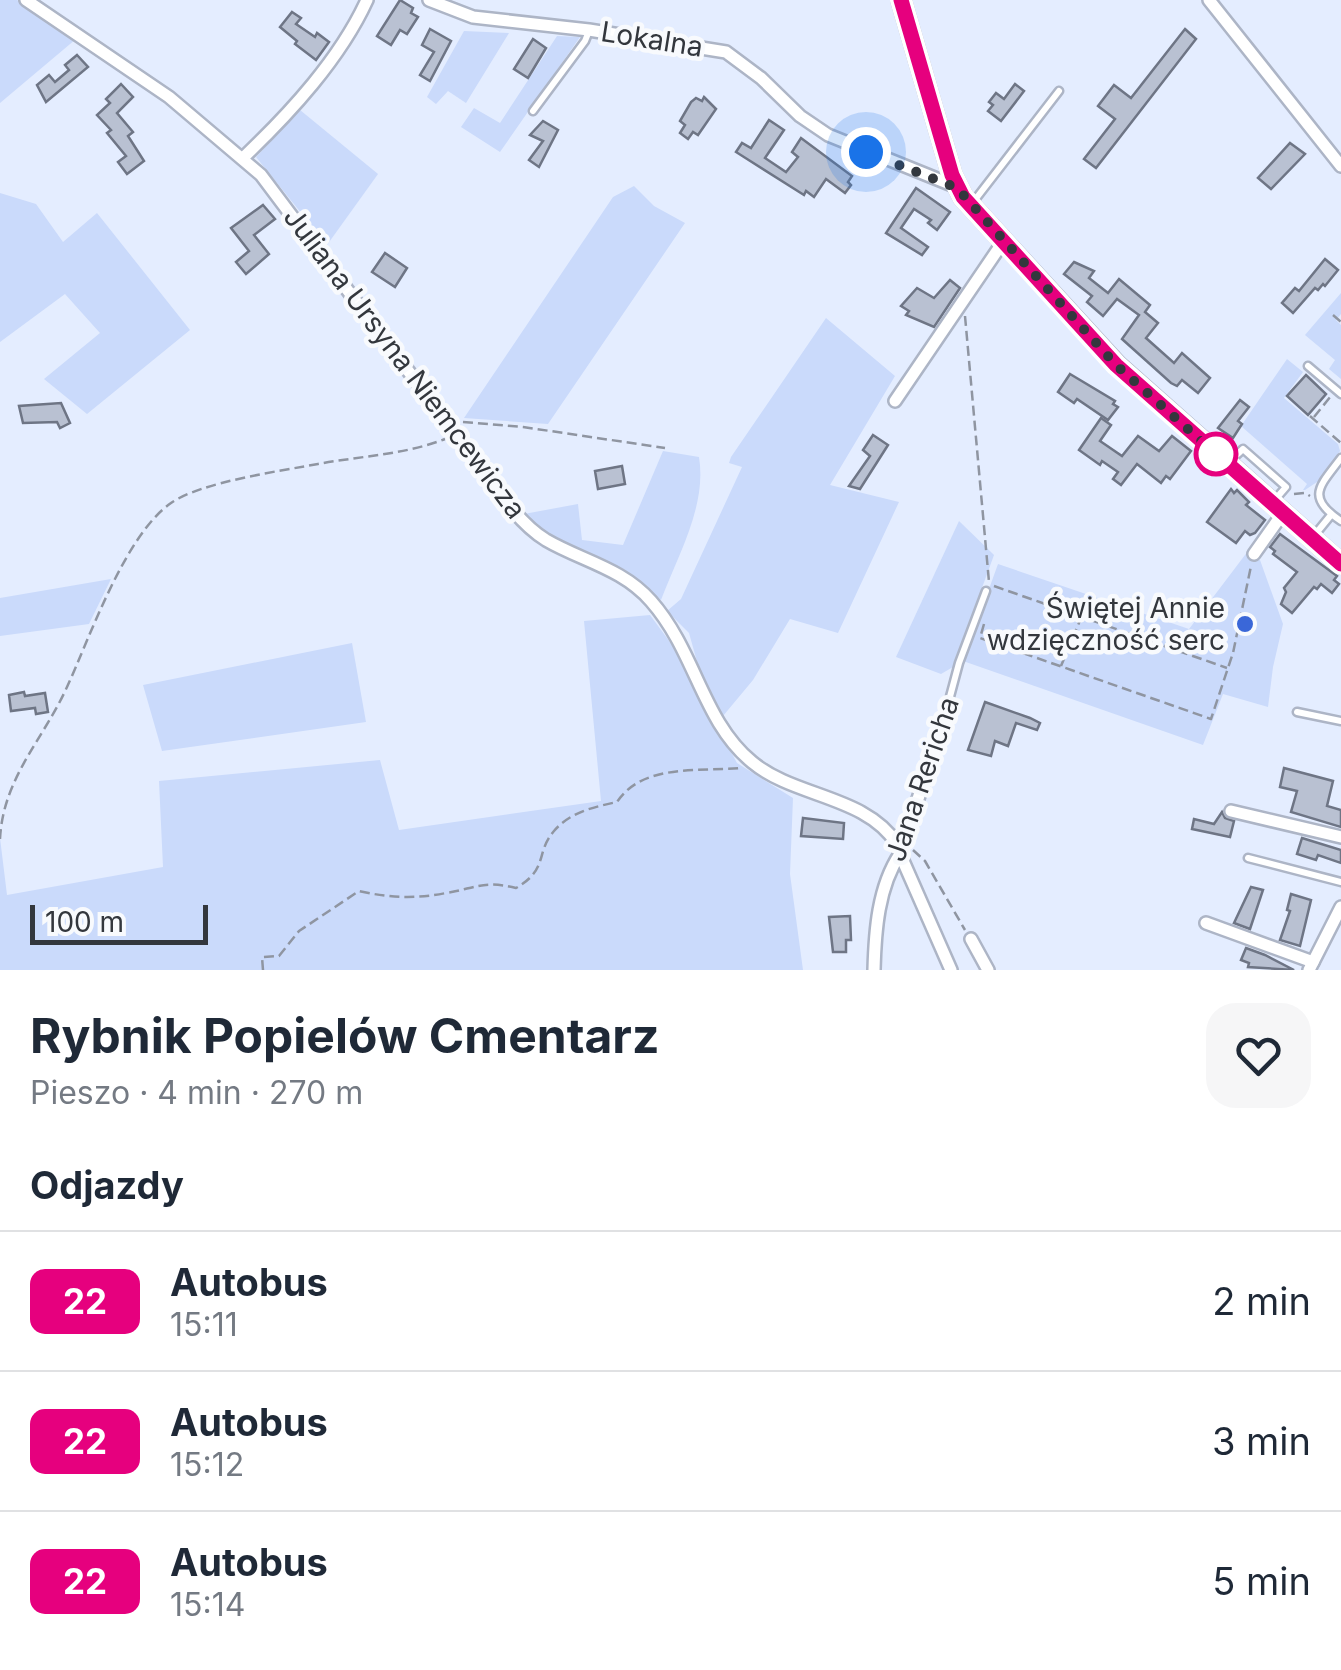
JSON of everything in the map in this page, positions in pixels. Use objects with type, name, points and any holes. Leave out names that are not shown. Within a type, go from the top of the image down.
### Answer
[{"type":"street","name":"Juliana Ursyna Niemcewicza","points":[[26,0],[169,97],[244,157],[290,210],[512,509],[530,528],[556,545],[611,569],[651,601],[684,648],[716,721],[730,742],[756,766],[786,783],[829,797],[874,821],[899,849]]},
{"type":"street","points":[[244,157],[312,82],[346,38],[367,0]]},
{"type":"street","name":"Lokalna","points":[[429,0],[473,17],[589,30],[726,52],[753,70],[800,116],[828,135],[957,188]]},
{"type":"street","points":[[900,0],[957,188],[971,206],[1116,365],[1341,564]]},
{"type":"street","points":[[1209,0],[1341,166]]},
{"type":"street","points":[[895,401],[1003,242]]},
{"type":"street","points":[[1254,554],[1277,508]]},
{"type":"street","name":"Jana Rericha","points":[[874,970],[881,901],[944,720]]},
{"type":"street","points":[[1231,811],[1341,838]]},
{"type":"street","points":[[899,849],[952,970]]},
{"type":"street","points":[[1206,924],[1310,966],[1341,907]]},
{"type":"street","points":[[972,940],[988,970]]},
{"type":"lane","points":[[533,111],[589,30]]},
{"type":"lane","points":[[971,206],[1059,91]]},
{"type":"lane","points":[[1308,366],[1338,392]]},
{"type":"lane","points":[[1227,464],[1243,450],[1286,487],[1277,508]]},
{"type":"lane","points":[[1341,458],[1321,484],[1318,496],[1320,504],[1341,521]]},
{"type":"lane","points":[[1312,538],[1331,515]]},
{"type":"lane","name":"Jana Rericha","points":[[944,720],[959,664],[988,587]]},
{"type":"lane","points":[[1297,712],[1341,721]]},
{"type":"lane","points":[[1248,858],[1341,882]]},
{"type":"path","points":[[962,300],[978,433],[988,587],[1082,615],[1228,668]]},
{"type":"path","points":[[1334,315],[1341,322]]},
{"type":"path","points":[[1338,392],[1312,417],[1341,443]]},
{"type":"path","points":[[463,422],[665,448]]},
{"type":"path","points":[[0,839],[2,814],[15,775],[61,699],[131,554],[163,510],[204,489],[421,447],[455,434]]},
{"type":"path","points":[[1286,487],[1292,494],[1305,493],[1320,504]]},
{"type":"path","points":[[986,620],[980,638],[1211,719],[1228,668],[1254,554]]},
{"type":"path","points":[[1061,667],[1082,615]]},
{"type":"path","points":[[263,970],[262,957],[279,956],[299,932],[360,891],[392,898],[445,894],[493,882],[516,888],[534,877],[553,831],[581,810],[617,802],[626,788],[658,773],[756,766]]},
{"type":"path","points":[[899,849],[916,850],[925,860],[972,940]]},
{"type":"shaded area","points":[[0,0],[17,0],[76,39],[0,103]]},
{"type":"shaded area","points":[[464,31],[509,33],[466,103],[448,91],[436,104],[427,97]]},
{"type":"shaded area","points":[[557,36],[580,37],[500,152],[461,127],[474,108],[500,123]]},
{"type":"shaded area","points":[[300,110],[378,174],[327,245],[256,157]]},
{"type":"shaded area","points":[[634,186],[654,206],[685,223],[548,424],[464,418],[613,197]]},
{"type":"shaded area","points":[[0,193],[36,204],[63,242],[97,213],[190,330],[87,414],[44,379],[100,333],[65,294],[0,342]]},
{"type":"shaded area","points":[[1341,293],[1341,314],[1336,320],[1341,325],[1341,379],[1329,369],[1335,360],[1305,335]]},
{"type":"shaded area","points":[[826,318],[895,376],[830,485],[899,502],[838,633],[790,619],[753,680],[723,716],[698,665],[689,633],[667,611],[681,599],[742,467],[729,463],[731,457]]},
{"type":"shaded area","points":[[1287,359],[1303,372],[1284,398],[1338,444],[1340,451],[1323,478],[1305,490],[1307,484],[1241,426]]},
{"type":"shaded area","points":[[663,451],[699,457],[700,475],[695,512],[661,600],[628,572],[558,540],[524,514],[578,504],[582,540],[623,545]]},
{"type":"shaded area","points":[[959,521],[994,555],[953,667],[941,674],[896,657]]},
{"type":"shaded area","points":[[1248,551],[1260,560],[1283,624],[1268,707],[1223,694],[1203,745],[963,661],[998,564],[1189,629]]},
{"type":"shaded area","points":[[111,579],[89,624],[0,636],[0,598]]},
{"type":"shaded area","points":[[650,615],[678,653],[737,763],[793,798],[790,874],[803,970],[0,970],[0,838],[7,895],[163,867],[159,781],[380,760],[399,830],[601,801],[584,621]]},
{"type":"shaded area","points":[[352,643],[366,722],[162,751],[143,685]]},
{"type":"building","points":[[400,0],[413,8],[411,13],[418,17],[407,34],[400,30],[391,45],[377,36]]},
{"type":"building","points":[[292,12],[301,18],[296,24],[329,42],[316,60],[280,27]]},
{"type":"building","points":[[430,29],[451,41],[430,81],[420,75],[434,52],[422,45]]},
{"type":"building","points":[[1185,29],[1196,39],[1096,168],[1084,159],[1115,119],[1098,106],[1114,85],[1131,98]]},
{"type":"building","points":[[533,39],[546,48],[528,78],[514,69]]},
{"type":"building","points":[[77,55],[88,67],[46,102],[37,85],[49,75],[55,82],[69,70],[65,65]]},
{"type":"building","points":[[121,84],[133,97],[117,113],[133,132],[128,136],[144,161],[127,174],[118,162],[126,156],[97,115]]},
{"type":"building","points":[[1015,84],[1024,91],[1001,121],[988,111],[993,105],[989,102],[996,93],[1004,99]]},
{"type":"building","points":[[704,97],[716,109],[698,135],[693,132],[688,139],[680,133],[685,125],[680,121],[691,102],[696,98],[702,101]]},
{"type":"building","points":[[769,120],[784,130],[765,158],[786,172],[798,157],[792,152],[801,138],[852,176],[845,193],[826,179],[814,197],[806,191],[804,195],[736,152],[742,143],[751,148]]},
{"type":"building","points":[[543,121],[558,130],[539,167],[529,160],[543,141],[530,135]]},
{"type":"building","points":[[1290,143],[1305,154],[1271,189],[1258,178]]},
{"type":"building","points":[[916,188],[950,212],[937,230],[928,223],[931,220],[914,209],[901,228],[928,247],[922,255],[886,233]]},
{"type":"building","points":[[263,205],[275,219],[254,235],[269,254],[246,274],[236,262],[249,251],[231,228]]},
{"type":"building","points":[[385,253],[407,268],[395,287],[372,272]]},
{"type":"building","points":[[1325,259],[1338,270],[1293,313],[1282,303],[1295,288],[1299,291]]},
{"type":"building","points":[[1074,262],[1094,271],[1089,278],[1108,293],[1119,279],[1150,305],[1145,312],[1158,323],[1146,338],[1174,363],[1182,353],[1210,378],[1198,393],[1182,380],[1177,386],[1171,383],[1122,339],[1139,315],[1117,299],[1103,316],[1087,302],[1092,296],[1064,274]]},
{"type":"building","points":[[950,280],[960,288],[934,327],[906,315],[909,311],[901,306],[917,288],[934,298]]},
{"type":"building","points":[[1070,374],[1115,401],[1113,404],[1118,407],[1108,420],[1077,399],[1074,403],[1058,392]]},
{"type":"building","points":[[1306,375],[1326,394],[1308,415],[1287,396]]},
{"type":"building","points":[[1240,400],[1249,407],[1238,421],[1242,424],[1233,438],[1218,428]]},
{"type":"building","points":[[61,403],[70,423],[60,428],[57,422],[23,423],[19,406]]},
{"type":"building","points":[[1101,418],[1111,425],[1100,441],[1122,456],[1138,436],[1159,451],[1172,436],[1191,451],[1170,479],[1166,476],[1161,483],[1137,464],[1121,485],[1113,479],[1118,472],[1079,450]]},
{"type":"building","points":[[873,435],[888,445],[860,489],[849,486],[870,456],[863,450]]},
{"type":"building","points":[[622,466],[625,484],[598,489],[595,471]]},
{"type":"building","points":[[1231,489],[1234,493],[1237,490],[1249,502],[1246,505],[1265,520],[1255,533],[1245,531],[1236,543],[1207,522]]},
{"type":"building","points":[[1280,534],[1337,576],[1334,580],[1339,584],[1332,593],[1321,584],[1317,589],[1314,587],[1292,613],[1281,604],[1284,588],[1297,572],[1273,554],[1275,551],[1270,547]]},
{"type":"building","points":[[24,692],[25,696],[45,693],[48,712],[36,714],[35,708],[11,711],[9,695]]},
{"type":"building","points":[[985,702],[1040,723],[1037,730],[1016,723],[1008,746],[995,741],[991,756],[968,750]]},
{"type":"building","points":[[1284,768],[1333,781],[1327,806],[1341,810],[1341,827],[1291,812],[1297,791],[1280,787]]},
{"type":"building","points":[[1222,812],[1234,821],[1230,837],[1192,829],[1194,819],[1214,824]]},
{"type":"building","points":[[803,818],[844,823],[843,839],[801,836]]},
{"type":"building","points":[[1302,838],[1341,850],[1341,863],[1318,855],[1316,860],[1297,854]]},
{"type":"building","points":[[1251,887],[1263,890],[1250,929],[1234,923]]},
{"type":"building","points":[[1291,894],[1311,900],[1300,946],[1280,940]]},
{"type":"building","points":[[850,916],[851,940],[846,940],[846,952],[833,952],[829,917]]},
{"type":"building","points":[[1246,948],[1294,970],[1248,967],[1249,963],[1241,960]]},
{"type":"bus line","name":"22","points":[[901,0],[952,175],[963,197],[1116,365],[1341,564]]},
{"type":"place","name":"Świętej Annie wdzięczność serc","points":[[1245,624]]},
{"type":"route","points":[[866,152],[957,188],[1116,365],[1216,454]]}]
